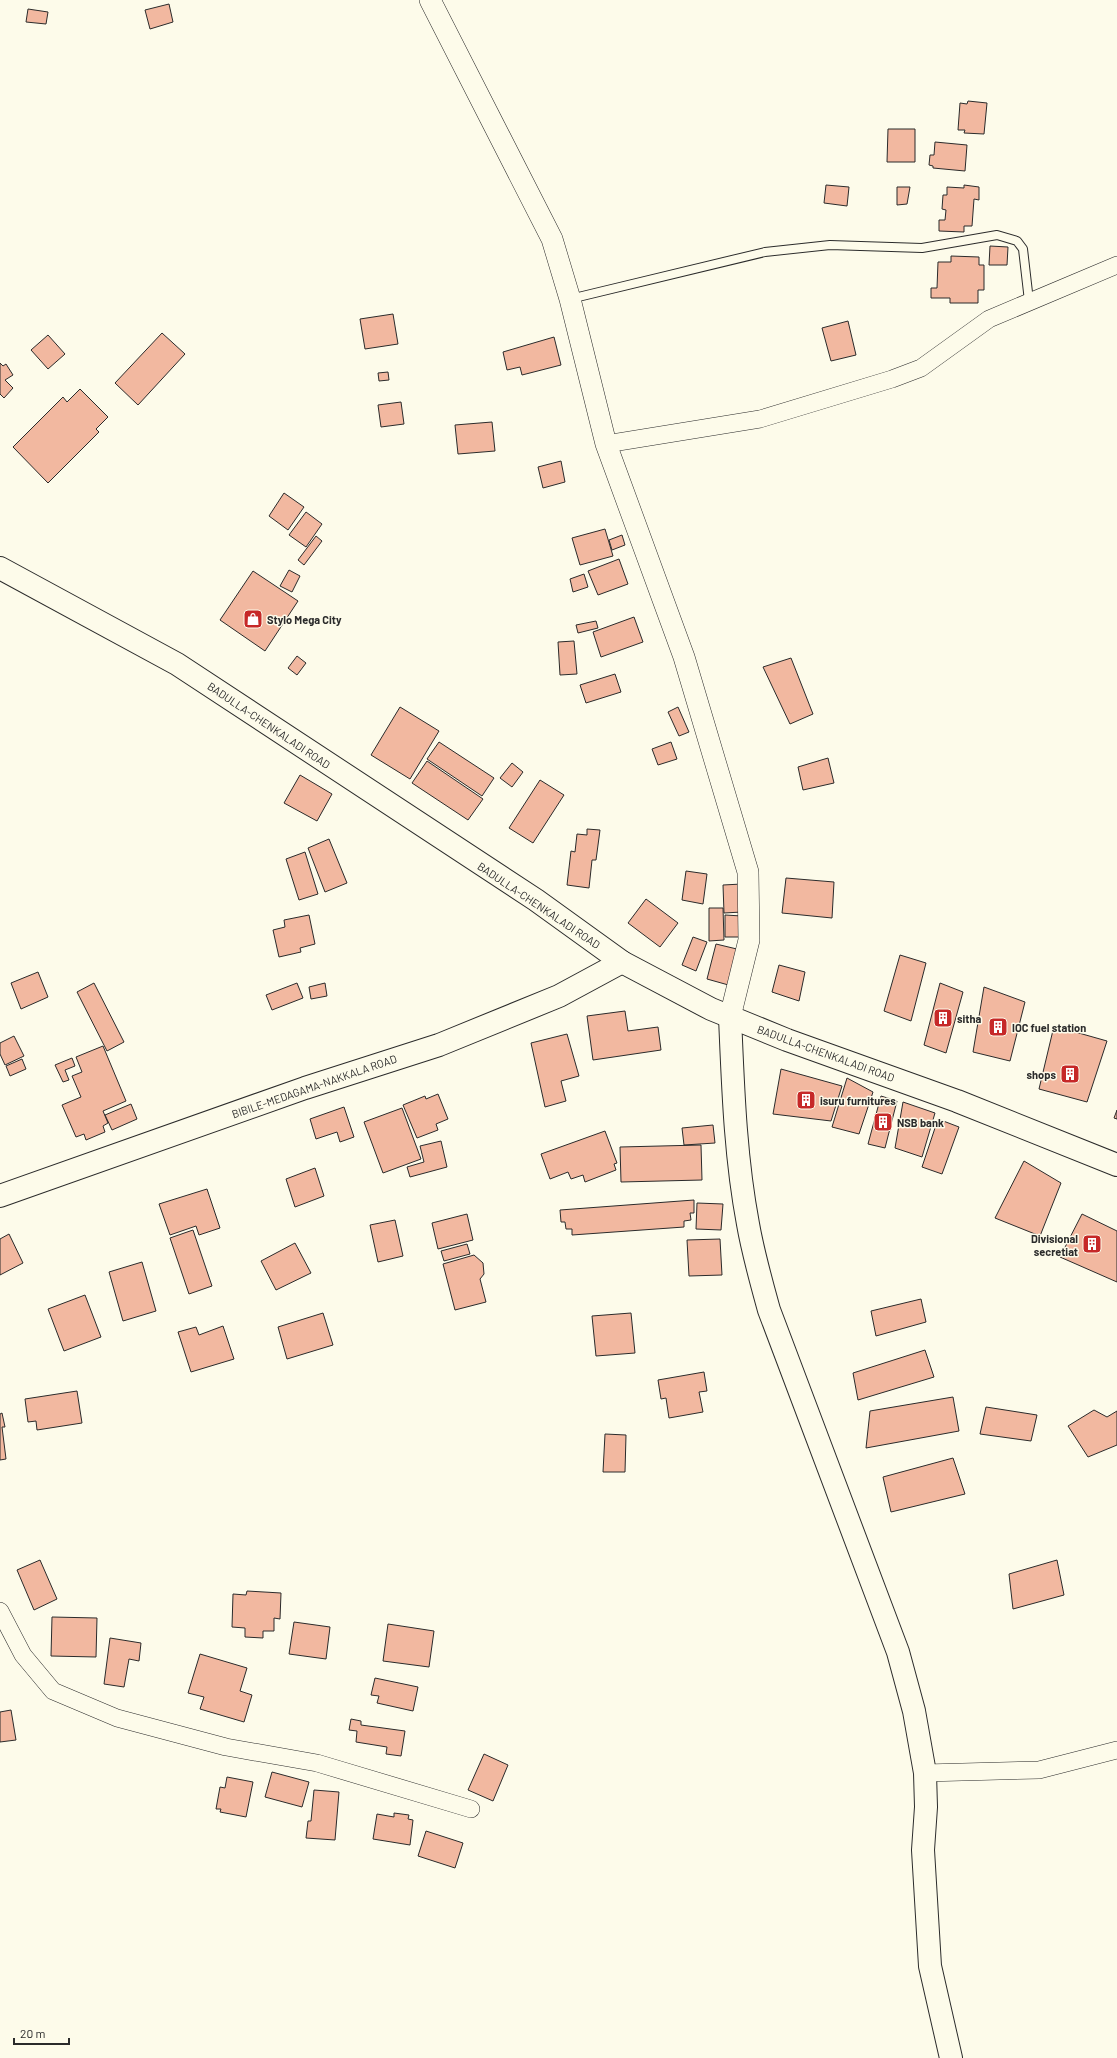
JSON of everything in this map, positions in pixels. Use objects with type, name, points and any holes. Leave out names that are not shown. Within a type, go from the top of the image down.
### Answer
[{"type":"main road","name":"BADULLA-CHENKALADI ROAD","points":[[0,568],[177,664],[536,900],[622,962],[682,994],[730,1017],[787,1040],[957,1101],[1117,1165]]},
{"type":"main road","name":"BIBILE-MEDAGAMA-NAKKALA ROAD","points":[[0,1196],[305,1088],[439,1045],[553,999],[622,962]]},
{"type":"main road","points":[[730,1017],[735,1116],[740,1174],[757,1266],[769,1310],[898,1652],[914,1711],[925,1773],[926,1807],[923,1850],[930,1966],[951,2058]]},
{"type":"street","points":[[430,0],[552,239],[570,299],[606,444],[684,657],[748,872],[749,940],[730,1017]]},
{"type":"street","points":[[606,444],[760,419],[892,379],[920,368],[989,318],[1029,300],[1117,265]]},
{"type":"street","points":[[0,1611],[23,1655],[53,1691],[116,1718],[226,1747],[317,1763],[471,1809]]},
{"type":"street","points":[[925,1773],[1038,1770],[1117,1750]]},
{"type":"lane","points":[[570,299],[765,252],[830,245],[922,248],[997,235],[1017,242],[1022,249],[1029,300]]},
{"type":"building","points":[[169,4],[173,22],[150,29],[145,10]]},
{"type":"building","points":[[28,9],[48,12],[46,24],[26,22]]},
{"type":"building","points":[[968,101],[987,103],[984,134],[964,133],[965,130],[958,130],[960,103],[967,104]]},
{"type":"building","points":[[888,129],[915,129],[915,162],[887,162]]},
{"type":"building","points":[[935,142],[967,145],[965,171],[933,168],[933,166],[929,165],[930,155],[934,155]]},
{"type":"building","points":[[826,185],[849,187],[847,206],[824,203]]},
{"type":"building","points":[[964,185],[979,187],[979,200],[974,199],[972,226],[964,226],[964,232],[939,231],[939,220],[945,220],[946,210],[942,209],[943,195],[947,195],[947,187],[964,188]]},
{"type":"building","points":[[897,187],[910,187],[907,204],[897,205]]},
{"type":"building","points":[[990,246],[1008,247],[1007,265],[989,265]]},
{"type":"building","points":[[951,256],[979,257],[979,265],[984,265],[984,290],[978,290],[978,303],[950,303],[950,298],[931,298],[931,288],[937,288],[938,262],[951,262]]},
{"type":"building","points":[[393,314],[398,344],[365,349],[360,319]]},
{"type":"building","points":[[848,321],[856,355],[831,361],[822,328]]},
{"type":"building","points":[[162,333],[185,354],[138,405],[115,383]]},
{"type":"building","points":[[48,335],[65,354],[48,369],[31,350]]},
{"type":"building","points":[[554,337],[561,365],[522,375],[520,367],[507,370],[503,352]]},
{"type":"building","points":[[0,363],[3,366],[6,364],[13,375],[5,380],[13,388],[4,398],[0,394]]},
{"type":"building","points":[[388,372],[389,380],[379,381],[378,373]]},
{"type":"building","points":[[80,389],[108,417],[96,429],[99,432],[48,483],[13,447],[63,397],[67,402]]},
{"type":"building","points":[[401,402],[404,424],[381,427],[378,405]]},
{"type":"building","points":[[492,422],[495,451],[458,454],[455,425]]},
{"type":"building","points":[[561,461],[565,482],[543,488],[538,467]]},
{"type":"building","points":[[284,493],[304,507],[288,530],[269,516]]},
{"type":"building","points":[[306,512],[322,524],[306,547],[289,535]]},
{"type":"building","points":[[605,529],[613,556],[580,565],[572,538]]},
{"type":"building","points":[[622,535],[625,545],[612,550],[609,540]]},
{"type":"building","points":[[316,536],[322,541],[304,565],[298,560]]},
{"type":"building","points":[[619,559],[628,584],[598,595],[588,571]]},
{"type":"building","points":[[289,570],[300,576],[292,592],[280,586]]},
{"type":"building","points":[[253,571],[298,601],[265,651],[220,620]]},
{"type":"building","points":[[584,574],[588,587],[573,592],[570,579]]},
{"type":"building","points":[[634,617],[643,642],[601,657],[593,632]]},
{"type":"building","points":[[596,621],[598,628],[578,633],[576,625]]},
{"type":"building","points":[[574,641],[577,674],[560,675],[558,642]]},
{"type":"building","points":[[297,656],[306,663],[297,675],[288,668]]},
{"type":"building","points":[[791,658],[813,714],[790,724],[763,667]]},
{"type":"building","points":[[615,674],[621,692],[586,703],[580,685]]},
{"type":"building","points":[[400,707],[439,731],[410,779],[371,755]]},
{"type":"building","points":[[678,707],[689,732],[679,736],[668,712]]},
{"type":"building","points":[[439,742],[494,778],[482,796],[427,759]]},
{"type":"building","points":[[671,742],[677,759],[658,765],[652,749]]},
{"type":"building","points":[[828,758],[834,783],[803,790],[798,767]]},
{"type":"building","points":[[427,761],[483,799],[468,820],[412,783]]},
{"type":"building","points":[[512,763],[523,772],[512,787],[500,778]]},
{"type":"building","points":[[300,775],[332,794],[317,821],[284,803]]},
{"type":"building","points":[[540,780],[564,795],[533,843],[509,828]]},
{"type":"building","points":[[587,829],[600,830],[596,860],[592,860],[589,888],[567,885],[571,851],[575,852],[577,834],[587,835]]},
{"type":"building","points":[[329,839],[347,883],[325,892],[308,848]]},
{"type":"building","points":[[305,852],[318,894],[299,900],[286,859]]},
{"type":"building","points":[[686,871],[707,874],[703,904],[682,900]]},
{"type":"building","points":[[786,878],[834,882],[832,918],[782,913]]},
{"type":"building","points":[[742,884],[742,912],[724,913],[723,885]]},
{"type":"building","points":[[646,899],[678,923],[660,947],[628,923]]},
{"type":"building","points":[[709,908],[723,908],[724,940],[709,941]]},
{"type":"building","points":[[309,915],[315,944],[300,948],[301,952],[279,957],[273,930],[285,927],[284,920]]},
{"type":"building","points":[[725,915],[742,916],[742,937],[725,937]]},
{"type":"building","points":[[693,937],[707,942],[696,971],[682,965]]},
{"type":"building","points":[[716,944],[741,950],[732,986],[707,979]]},
{"type":"building","points":[[900,955],[926,963],[911,1021],[884,1011]]},
{"type":"building","points":[[779,965],[805,972],[799,1001],[772,992]]},
{"type":"building","points":[[38,972],[48,997],[21,1009],[11,983]]},
{"type":"building","points":[[94,983],[124,1042],[107,1051],[77,992]]},
{"type":"building","points":[[297,983],[303,998],[272,1010],[266,995]]},
{"type":"building","points":[[325,983],[327,996],[311,999],[309,987]]},
{"type":"building","name":"sitha","points":[[940,983],[963,992],[946,1053],[924,1045]]},
{"type":"building","name":"IOC fuel station","points":[[984,987],[1025,1002],[1010,1061],[973,1052]]},
{"type":"building","points":[[625,1011],[628,1031],[658,1027],[661,1050],[593,1060],[587,1016]]},
{"type":"building","name":"shops","points":[[1054,1026],[1107,1041],[1087,1102],[1039,1089]]},
{"type":"building","points":[[567,1034],[579,1076],[561,1081],[566,1101],[545,1107],[531,1043]]},
{"type":"building","points":[[14,1036],[24,1056],[5,1065],[0,1054],[0,1043]]},
{"type":"building","points":[[103,1046],[126,1101],[103,1111],[108,1123],[103,1126],[105,1132],[86,1140],[84,1134],[76,1137],[62,1105],[81,1097],[72,1076],[82,1072],[76,1057]]},
{"type":"building","points":[[72,1058],[75,1066],[65,1070],[69,1080],[63,1082],[55,1065]]},
{"type":"building","points":[[22,1059],[26,1069],[10,1076],[6,1066]]},
{"type":"building","name":"isuru furnitures","points":[[781,1069],[842,1086],[831,1121],[773,1114]]},
{"type":"building","points":[[847,1078],[873,1092],[859,1134],[832,1127]]},
{"type":"building","points":[[438,1094],[448,1119],[436,1124],[438,1130],[417,1138],[403,1105],[425,1096],[426,1099]]},
{"type":"building","name":"NSB bank","points":[[881,1096],[897,1101],[885,1148],[868,1144]]},
{"type":"building","points":[[903,1102],[935,1113],[922,1157],[895,1148]]},
{"type":"building","points":[[131,1104],[137,1119],[112,1130],[105,1115]]},
{"type":"building","points":[[344,1107],[354,1137],[340,1142],[337,1132],[316,1139],[310,1119]]},
{"type":"building","points":[[402,1108],[421,1159],[383,1173],[364,1122]]},
{"type":"building","points":[[1117,1110],[1117,1119],[1114,1118]]},
{"type":"building","points":[[938,1119],[959,1127],[942,1174],[922,1167]]},
{"type":"building","points":[[713,1125],[715,1143],[684,1145],[682,1128]]},
{"type":"building","points":[[605,1131],[617,1163],[614,1164],[616,1170],[585,1182],[583,1175],[571,1179],[568,1172],[550,1179],[541,1154]]},
{"type":"building","points":[[441,1141],[447,1167],[410,1177],[407,1167],[424,1162],[420,1146]]},
{"type":"building","points":[[701,1145],[702,1180],[621,1182],[620,1147]]},
{"type":"building","points":[[1024,1161],[1061,1183],[1040,1236],[995,1218]]},
{"type":"building","points":[[315,1168],[324,1196],[295,1207],[286,1179]]},
{"type":"building","points":[[207,1189],[220,1228],[199,1235],[196,1226],[170,1235],[159,1204]]},
{"type":"building","points":[[694,1200],[694,1213],[690,1213],[691,1220],[684,1221],[684,1227],[572,1235],[572,1229],[566,1229],[565,1222],[561,1222],[560,1210]]},
{"type":"building","points":[[697,1203],[723,1204],[721,1230],[696,1229]]},
{"type":"building","points":[[467,1214],[473,1240],[438,1249],[432,1223]]},
{"type":"building","name":"Divisional secretiat","points":[[1082,1214],[1117,1231],[1117,1282],[1060,1257]]},
{"type":"building","points":[[395,1220],[403,1256],[378,1262],[370,1225]]},
{"type":"building","points":[[193,1230],[212,1286],[189,1294],[170,1238]]},
{"type":"building","points":[[9,1234],[23,1263],[0,1275],[0,1239]]},
{"type":"building","points":[[720,1239],[722,1275],[689,1276],[687,1240]]},
{"type":"building","points":[[295,1243],[311,1273],[276,1290],[261,1261]]},
{"type":"building","points":[[467,1244],[470,1254],[444,1261],[441,1251]]},
{"type":"building","points":[[474,1255],[483,1263],[484,1274],[480,1279],[486,1302],[455,1310],[443,1264]]},
{"type":"building","points":[[142,1262],[156,1311],[123,1321],[109,1272]]},
{"type":"building","points":[[85,1295],[101,1337],[64,1351],[48,1309]]},
{"type":"building","points":[[921,1299],[926,1322],[876,1336],[871,1311]]},
{"type":"building","points":[[323,1313],[333,1345],[287,1359],[278,1327]]},
{"type":"building","points":[[631,1313],[635,1353],[596,1356],[592,1316]]},
{"type":"building","points":[[223,1326],[234,1359],[191,1372],[178,1332],[196,1327],[199,1335]]},
{"type":"building","points":[[925,1350],[934,1377],[858,1400],[853,1373]]},
{"type":"building","points":[[704,1372],[707,1391],[699,1392],[703,1412],[669,1418],[666,1398],[661,1399],[658,1380]]},
{"type":"building","points":[[77,1391],[82,1423],[37,1430],[36,1421],[28,1422],[25,1399]]},
{"type":"building","points":[[953,1397],[959,1431],[866,1448],[870,1411]]},
{"type":"building","points":[[986,1407],[1037,1415],[1031,1441],[980,1434]]},
{"type":"building","points":[[1094,1410],[1107,1417],[1117,1411],[1117,1445],[1088,1457],[1068,1426]]},
{"type":"building","points":[[2,1413],[5,1427],[2,1427],[6,1459],[0,1460],[0,1414]]},
{"type":"building","points":[[605,1434],[626,1435],[625,1472],[603,1472]]},
{"type":"building","points":[[953,1458],[965,1494],[891,1512],[883,1477]]},
{"type":"building","points":[[40,1560],[57,1599],[34,1610],[17,1570]]},
{"type":"building","points":[[1057,1560],[1064,1595],[1013,1609],[1009,1574]]},
{"type":"building","points":[[247,1591],[281,1593],[280,1619],[274,1618],[274,1631],[263,1631],[263,1638],[245,1637],[245,1628],[232,1627],[233,1594],[246,1595]]},
{"type":"building","points":[[52,1617],[97,1618],[96,1657],[51,1656]]},
{"type":"building","points":[[294,1622],[330,1627],[326,1659],[289,1654]]},
{"type":"building","points":[[388,1624],[434,1631],[429,1667],[383,1661]]},
{"type":"building","points":[[110,1638],[141,1643],[139,1661],[129,1659],[124,1687],[104,1684]]},
{"type":"building","points":[[200,1654],[247,1668],[240,1691],[252,1695],[244,1722],[200,1709],[204,1697],[188,1693]]},
{"type":"building","points":[[375,1678],[418,1687],[413,1711],[377,1703],[379,1696],[371,1695]]},
{"type":"building","points":[[11,1710],[16,1740],[0,1742],[0,1712]]},
{"type":"building","points":[[351,1719],[361,1721],[361,1725],[405,1731],[401,1756],[386,1754],[387,1747],[356,1742],[357,1731],[349,1730]]},
{"type":"building","points":[[484,1754],[508,1765],[493,1801],[468,1790]]},
{"type":"building","points":[[272,1772],[309,1782],[302,1807],[265,1797]]},
{"type":"building","points":[[227,1777],[253,1782],[246,1817],[220,1812],[221,1809],[216,1809],[220,1787],[225,1788]]},
{"type":"building","points":[[314,1790],[339,1792],[335,1840],[306,1838],[308,1821],[311,1821]]},
{"type":"building","points":[[394,1813],[409,1815],[408,1819],[413,1820],[410,1845],[373,1839],[377,1814],[394,1817]]},
{"type":"building","points":[[426,1831],[463,1843],[455,1868],[418,1856]]},
{"type":"place","name":"Stylo Mega City","points":[[253,619]]},
{"type":"place","name":"sitha","points":[[943,1018]]},
{"type":"place","name":"IOC fuel station","points":[[998,1027]]},
{"type":"place","name":"shops","points":[[1070,1074]]},
{"type":"place","name":"isuru furnitures","points":[[806,1100]]},
{"type":"place","name":"NSB bank","points":[[883,1122]]},
{"type":"place","name":"Divisional secretiat","points":[[1092,1244]]}]
